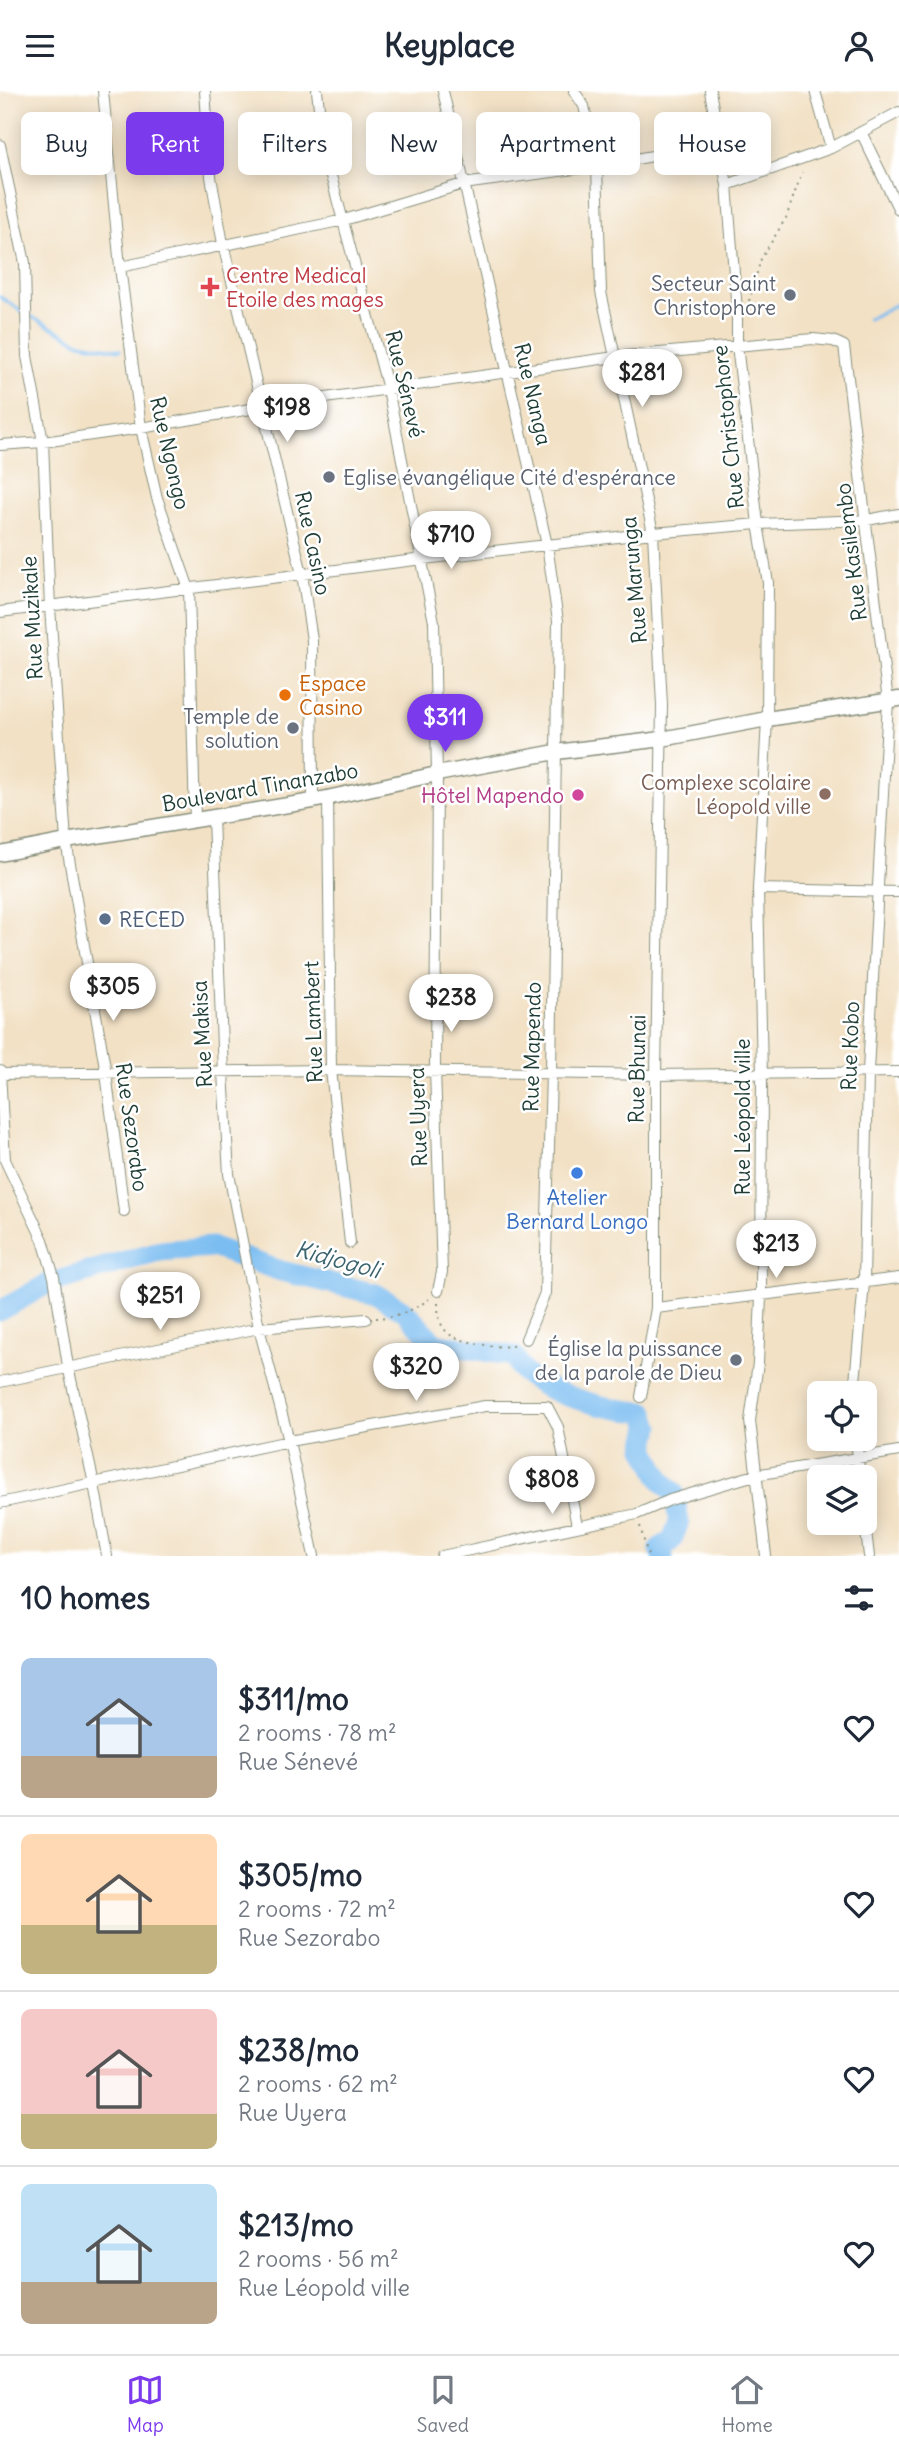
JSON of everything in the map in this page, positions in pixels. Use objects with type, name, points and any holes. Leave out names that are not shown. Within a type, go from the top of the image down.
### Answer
[{"type":"street","name":"Rue Ngongo","points":[[103,91],[120,267],[141,428],[157,498],[189,589],[195,821]]},
{"type":"street","name":"Rue Casino","points":[[205,91],[211,177],[223,244],[302,573],[312,640],[313,801]]},
{"type":"street","name":"Rue Sénevé","points":[[317,91],[324,150],[388,389],[435,622],[437,773]]},
{"type":"street","name":"Rue Nanga","points":[[443,91],[547,545],[558,621],[556,752]]},
{"type":"street","name":"Rue Marunga","points":[[574,91],[585,112]]},
{"type":"street","name":"Rue Christophore","points":[[710,91],[714,112]]},
{"type":"street","points":[[815,91],[831,148]]},
{"type":"street","points":[[727,185],[831,148],[899,112]]},
{"type":"street","points":[[861,132],[899,210]]},
{"type":"street","name":"Rue Muzikale","points":[[0,145],[25,263],[27,356],[43,442],[65,841]]},
{"type":"street","points":[[120,267],[344,220],[463,184],[530,175]]},
{"type":"street","name":"Rue Marunga","points":[[597,175],[601,292],[653,533],[662,740]]},
{"type":"street","name":"Rue Christophore","points":[[725,175],[737,311],[737,345],[758,524],[768,583],[767,719]]},
{"type":"street","name":"Rue Kasilembo","points":[[737,345],[813,339],[834,341],[844,346],[893,700]]},
{"type":"street","points":[[0,445],[43,442],[141,428],[262,407],[615,357],[737,345]]},
{"type":"street","points":[[0,612],[302,573],[653,533],[758,524],[867,520],[899,515]]},
{"type":"street","name":"Boulevard Tinanzabo","points":[[0,854],[313,801],[437,773],[556,752],[662,740],[767,719],[893,700]]},
{"type":"street","name":"Rue Kobo","points":[[855,1381],[864,1283],[868,1071],[876,892],[893,700]]},
{"type":"street","name":"Rue Léopold ville","points":[[766,1556],[750,1421],[758,1363],[761,1297],[762,1075],[758,889],[767,719]]},
{"type":"street","name":"Rue Bhunai","points":[[641,1397],[656,1308],[656,1075],[662,740]]},
{"type":"street","name":"Rue Mapendo","points":[[526,1339],[545,1293],[556,752]]},
{"type":"street","name":"Rue Uyera","points":[[437,773],[435,1070],[442,1272],[438,1291]]},
{"type":"street","name":"Rue Lambert","points":[[328,798],[331,1070],[350,1244]]},
{"type":"street","name":"Rue Makisa","points":[[213,818],[229,1174],[259,1328],[289,1441],[314,1556]]},
{"type":"street","name":"Rue Sezorabo","points":[[65,841],[106,1073],[124,1211]]},
{"type":"street","points":[[758,889],[899,892]]},
{"type":"street","points":[[107,1556],[68,1366],[54,1277],[43,1240],[5,1160],[0,1073],[435,1070],[762,1075],[899,1072]]},
{"type":"street","points":[[656,1308],[899,1279]]},
{"type":"street","points":[[0,1381],[259,1328],[366,1319]]},
{"type":"street","points":[[0,1503],[289,1441],[485,1406],[547,1406],[558,1427],[577,1526]]},
{"type":"street","points":[[857,1451],[859,1465]]},
{"type":"street","points":[[442,1556],[637,1514],[675,1498],[755,1475],[899,1451]]},
{"type":"street","points":[[867,1535],[870,1556]]},
{"type":"path","points":[[737,311],[749,301],[761,258],[786,218],[807,157]]},
{"type":"path","points":[[366,1319],[406,1313],[438,1291]]},
{"type":"path","points":[[438,1291],[439,1319],[449,1334],[475,1343],[510,1347],[526,1339]]},
{"type":"path","points":[[637,1514],[648,1556]]},
{"type":"waterway","points":[[0,297],[81,343],[120,350]]},
{"type":"waterway","points":[[868,319],[899,303]]},
{"type":"waterway","name":"Kidjogoli","points":[[0,1311],[47,1284],[159,1251],[212,1247],[281,1271],[376,1294],[406,1312],[435,1343],[514,1356],[522,1370],[532,1379],[562,1394],[616,1409],[645,1412],[650,1427],[645,1448],[661,1479],[674,1493],[679,1522],[672,1540],[659,1549],[663,1556]]},
{"type":"place","name":"Centre Medical Etoile des mages","points":[[210,287]]},
{"type":"place","name":"Secteur Saint Christophore","points":[[790,295]]},
{"type":"place","name":"Eglise évangélique Cité d'espérance","points":[[329,477]]},
{"type":"place","name":"Espace Casino","points":[[285,695]]},
{"type":"place","name":"Temple de solution","points":[[293,728]]},
{"type":"place","name":"Complexe scolaire Léopold ville","points":[[825,794]]},
{"type":"place","name":"Hôtel Mapendo","points":[[578,795]]},
{"type":"place","name":"RECED","points":[[105,919]]},
{"type":"place","name":"Atelier Bernard Longo","points":[[577,1173]]},
{"type":"place","name":"Église la puissance de la parole de Dieu","points":[[736,1360]]}]
